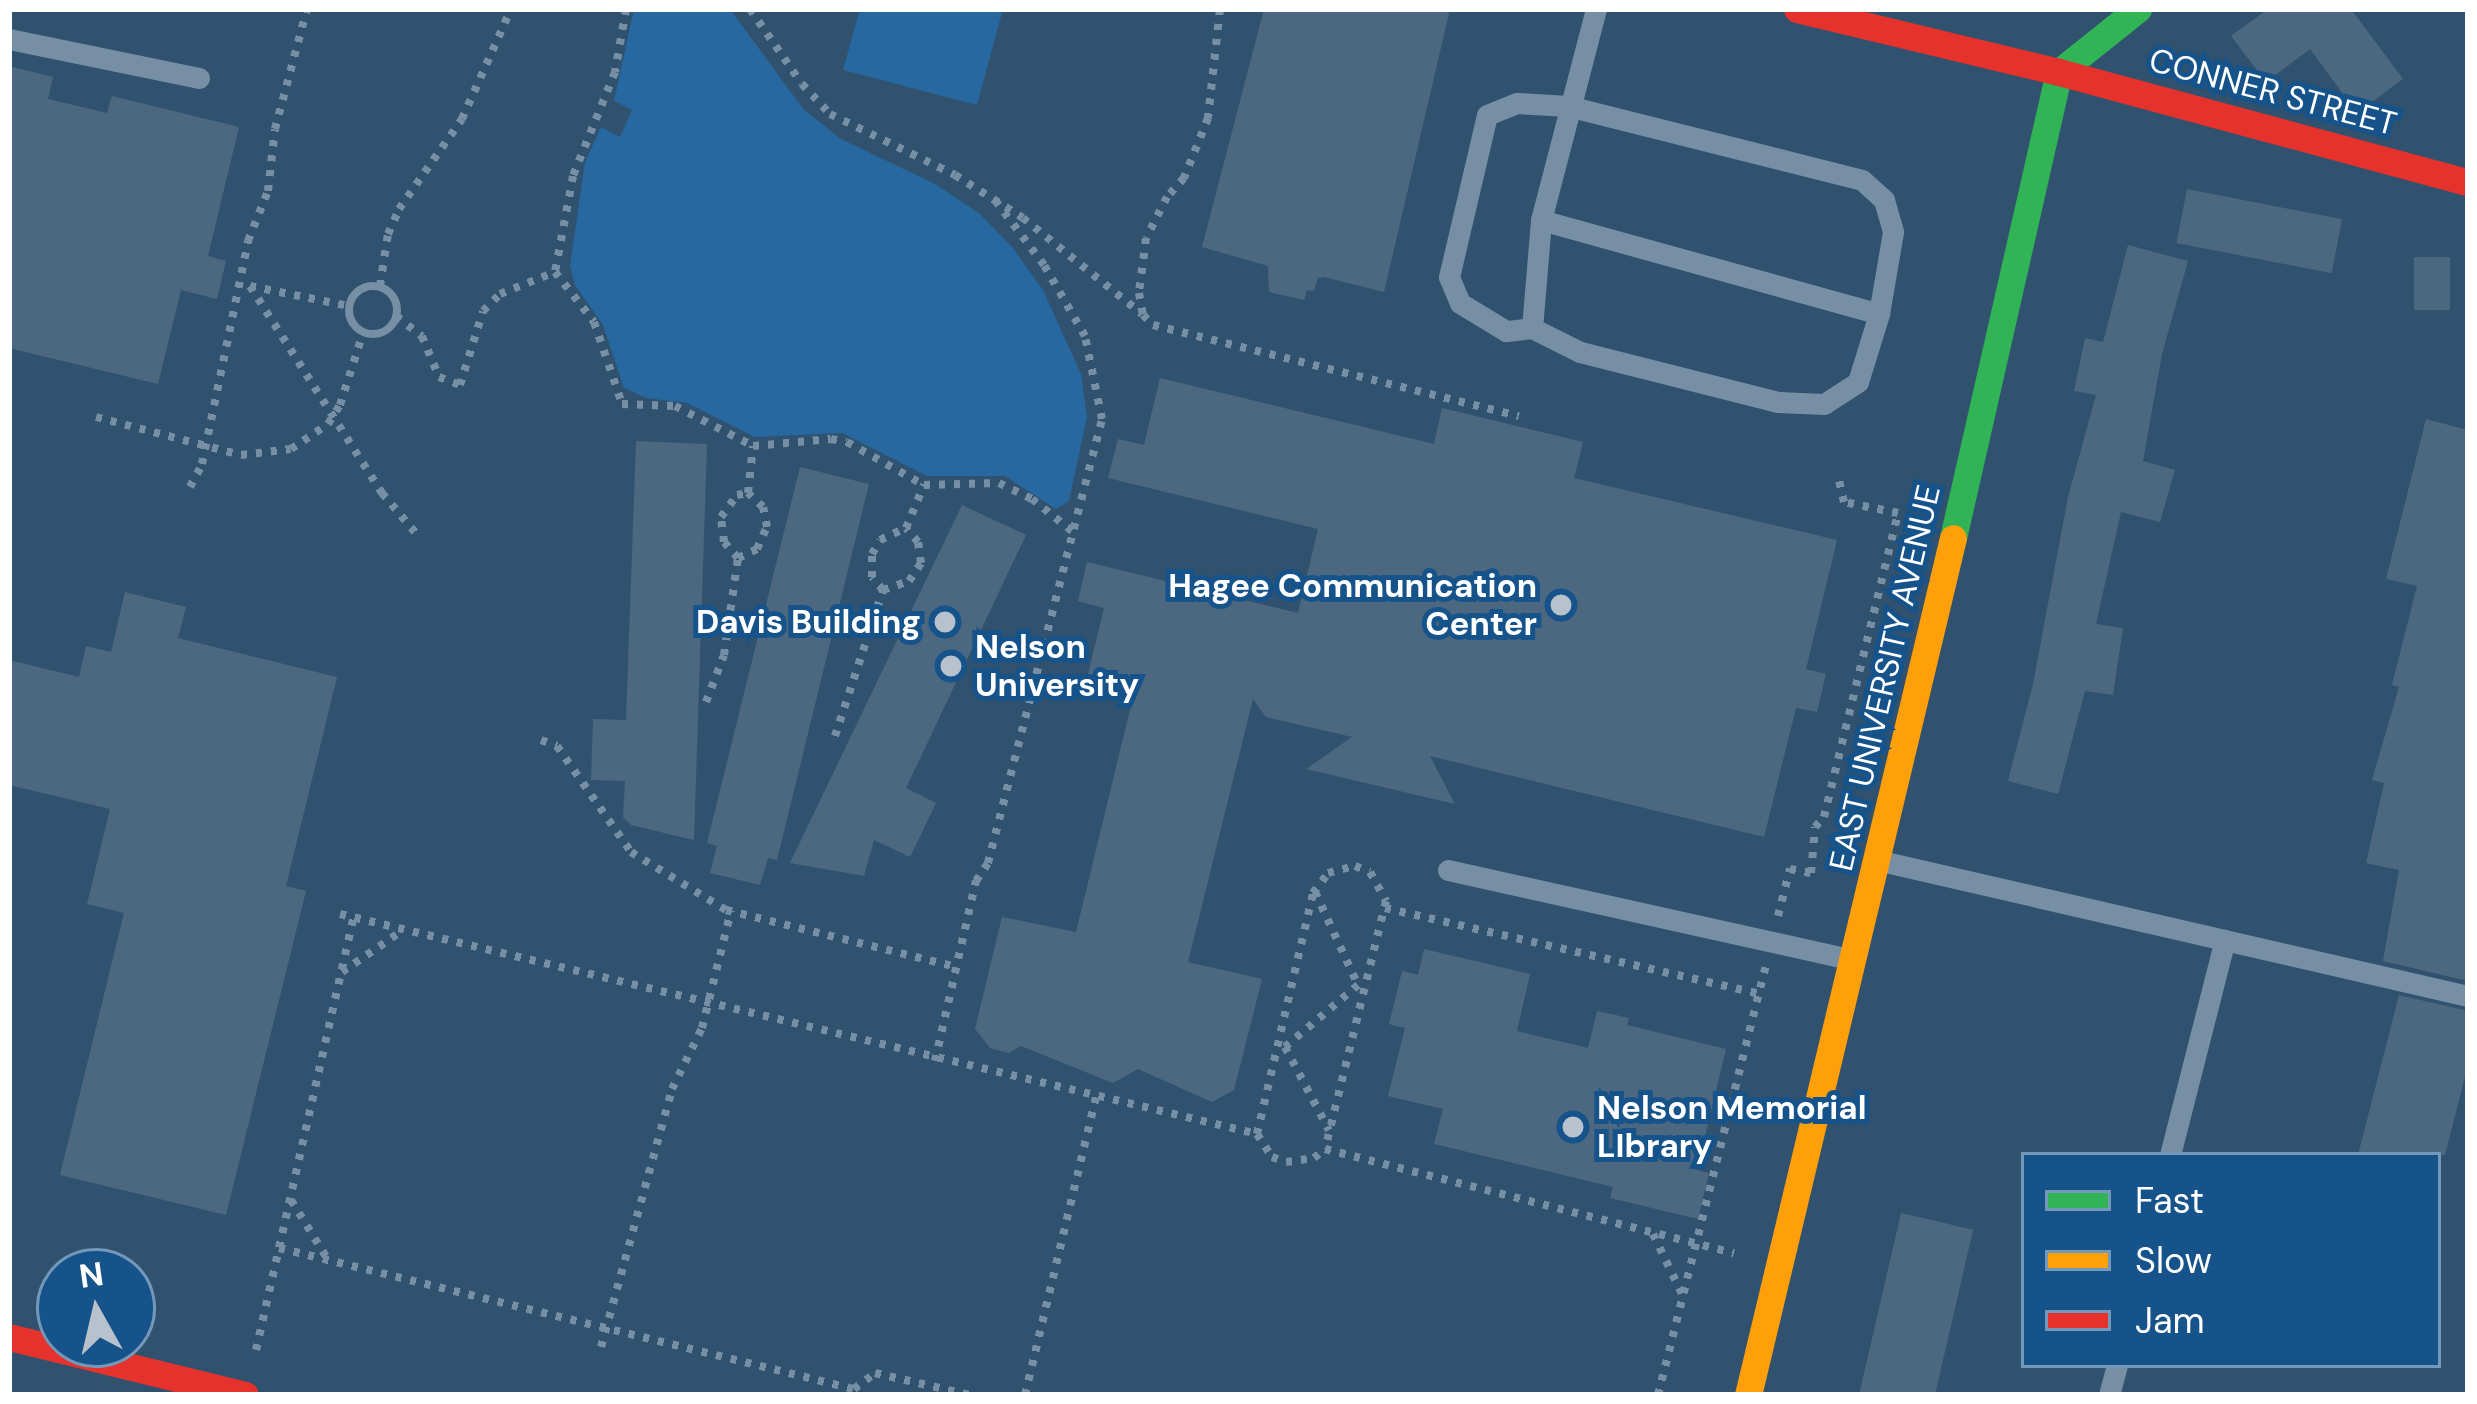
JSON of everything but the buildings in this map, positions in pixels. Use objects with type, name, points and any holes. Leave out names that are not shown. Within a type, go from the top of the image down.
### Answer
[{"type":"street","name":"CONNER STREET","points":[[1797,9],[2060,72],[2468,182]]},
{"type":"street","points":[[2060,72],[2138,9]]},
{"type":"street","name":"EAST UNIVERSITY AVENUE","points":[[1748,1395],[1880,861],[2060,72]]},
{"type":"street","points":[[9,1337],[245,1395]]},
{"type":"lane","points":[[1532,328],[1541,220],[1596,9]]},
{"type":"lane","points":[[9,39],[199,78]]},
{"type":"lane","points":[[1517,104],[1568,106],[1862,180],[1884,200],[1893,232],[1880,314],[1858,382],[1824,404],[1778,402],[1580,352],[1532,328],[1506,331],[1480,318],[1460,303],[1449,277],[1487,115],[1517,104]]},
{"type":"lane","points":[[1541,220],[1880,314]]},
{"type":"lane","points":[[1880,861],[2468,996]]},
{"type":"lane","points":[[1448,870],[1856,960]]},
{"type":"lane","points":[[2171,1152],[2225,940]]},
{"type":"path","points":[[190,487],[268,190],[275,129],[307,9]]},
{"type":"path","points":[[380,286],[388,234],[399,208],[463,119],[511,9]]},
{"type":"path","points":[[626,9],[615,72],[573,176],[555,272],[594,322],[622,404],[675,406],[753,446],[831,439],[847,442],[923,485],[999,482],[1032,499],[1073,532]]},
{"type":"path","points":[[750,9],[802,84],[830,114],[995,200],[1154,326],[1520,416]]},
{"type":"path","points":[[1143,315],[1139,292],[1146,238],[1197,153],[1211,97],[1220,9]]},
{"type":"path","points":[[935,1061],[1102,419],[1094,362],[1065,297],[995,200]]},
{"type":"path","points":[[396,316],[416,326],[439,377],[460,385],[483,311],[500,294],[555,272]]},
{"type":"path","points":[[244,284],[348,306]]},
{"type":"path","points":[[244,284],[382,494],[419,537]]},
{"type":"path","points":[[380,286],[392,296],[396,316],[387,330],[363,333],[351,322],[348,306],[363,288],[380,286]]},
{"type":"path","points":[[96,417],[241,455],[291,449],[331,418],[350,386],[363,333]]},
{"type":"path","points":[[748,493],[753,446]]},
{"type":"path","points":[[883,590],[872,577],[872,554],[880,540],[906,528],[923,485]]},
{"type":"path","points":[[738,558],[757,549],[767,527],[763,507],[748,493]]},
{"type":"path","points":[[706,702],[724,655],[738,558],[724,542],[721,517],[737,495],[748,493]]},
{"type":"path","points":[[883,590],[909,581],[921,563],[918,542],[906,528]]},
{"type":"path","points":[[835,736],[883,590]]},
{"type":"path","points":[[541,740],[557,746],[631,852],[731,911],[957,967]]},
{"type":"path","points":[[340,914],[935,1061],[1257,1134],[1272,1157],[1286,1162],[1314,1158],[1325,1149],[1361,986],[1385,908],[1378,881],[1355,866],[1328,873],[1314,891],[1257,1134]]},
{"type":"path","points":[[1314,891],[1361,986]]},
{"type":"path","points":[[1385,908],[1759,994]]},
{"type":"path","points":[[602,1347],[672,1088],[708,1006],[731,911]]},
{"type":"path","points":[[254,1360],[353,918]]},
{"type":"path","points":[[340,973],[403,930]]},
{"type":"path","points":[[1281,1046],[1361,986]]},
{"type":"path","points":[[1281,1046],[1329,1131]]},
{"type":"path","points":[[1025,1395],[1096,1097]]},
{"type":"path","points":[[1325,1149],[1782,1265]]},
{"type":"path","points":[[290,1198],[329,1260]]},
{"type":"path","points":[[1653,1232],[1683,1297]]},
{"type":"path","points":[[279,1248],[854,1389],[875,1372],[970,1395]]},
{"type":"shaded area","points":[[634,9],[730,9],[804,110],[841,139],[935,184],[980,214],[1013,248],[1043,290],[1081,374],[1087,417],[1069,501],[1056,509],[1005,476],[927,476],[842,433],[755,437],[687,403],[646,398],[624,388],[603,325],[575,285],[570,266],[585,162],[601,127],[620,137],[632,110],[614,101]]},
{"type":"shaded area","points":[[860,9],[1003,9],[977,105],[843,70]]},
{"type":"traffic: fast","points":[[1953,538],[2059,72],[2138,9]]},
{"type":"traffic: slow","points":[[1748,1395],[1953,538]]},
{"type":"traffic: jam","points":[[1797,9],[2059,72],[2468,182]]},
{"type":"traffic: jam","points":[[9,1337],[245,1395]]},
{"type":"place","name":"Hagee Communication Center","points":[[1561,605]]},
{"type":"place","name":"Davis Building","points":[[945,622]]},
{"type":"place","name":"Nelson University","points":[[951,666]]},
{"type":"place","name":"Nelson Memorial LIbrary","points":[[1573,1127]]}]
